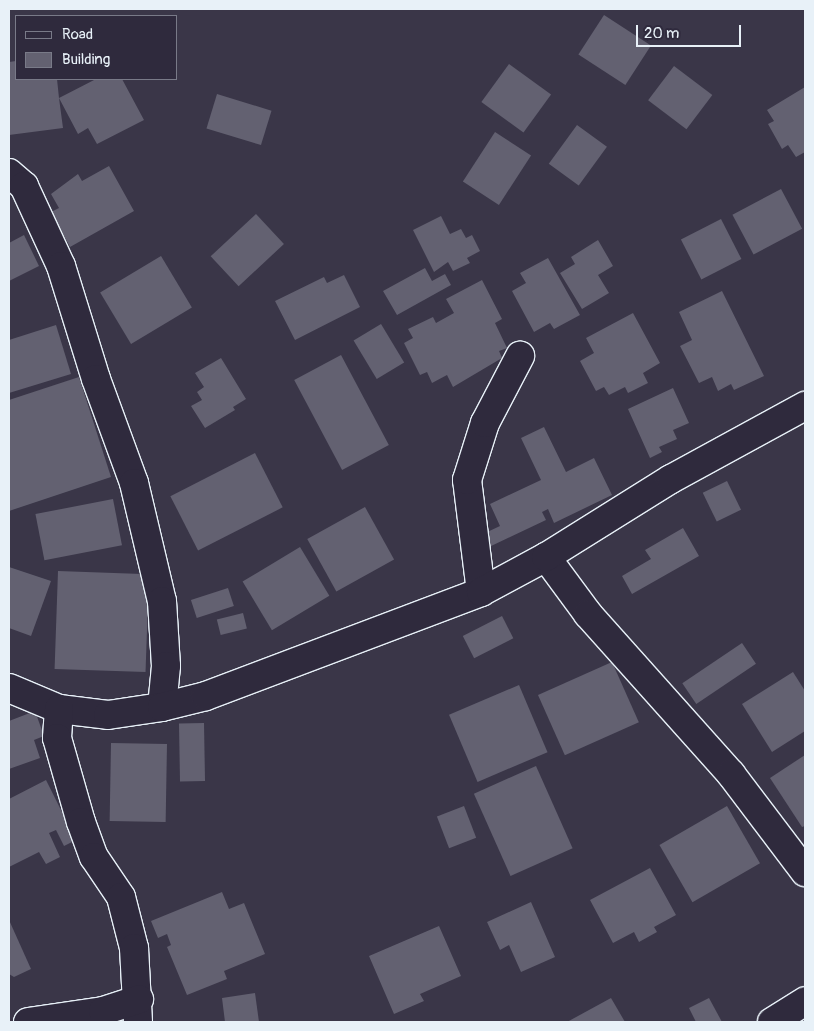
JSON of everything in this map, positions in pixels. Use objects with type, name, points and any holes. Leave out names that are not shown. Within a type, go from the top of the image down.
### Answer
[{"type":"street","points":[[9,173],[24,186],[60,266],[96,379],[134,483],[162,601],[166,666],[162,707]]},
{"type":"street","points":[[481,592],[467,480],[485,424],[520,356]]},
{"type":"street","points":[[9,688],[59,709],[108,715],[162,707],[206,696],[481,592],[546,557],[671,479],[805,406]]},
{"type":"street","points":[[546,557],[588,614],[731,774],[805,872]]},
{"type":"street","points":[[28,1022],[103,1011],[139,1011],[134,948],[120,898],[94,857],[66,771],[57,738],[59,709]]},
{"type":"street","points":[[772,1022],[805,1001]]},
{"type":"building","points":[[604,15],[651,45],[625,85],[578,54]]},
{"type":"building","points":[[15,61],[15,80],[57,80],[63,128],[9,135],[9,62]]},
{"type":"building","points":[[509,64],[551,95],[523,133],[481,102]]},
{"type":"building","points":[[674,66],[712,95],[686,129],[648,100]]},
{"type":"building","points":[[94,80],[123,80],[144,120],[97,144],[88,128],[78,134],[59,98]]},
{"type":"building","points":[[805,87],[805,152],[796,157],[788,145],[782,149],[768,124],[774,121],[767,110]]},
{"type":"building","points":[[217,94],[272,111],[261,145],[206,128]]},
{"type":"building","points":[[577,125],[607,147],[579,186],[549,164]]},
{"type":"building","points":[[495,132],[531,155],[499,205],[463,181]]},
{"type":"building","points":[[109,166],[134,211],[70,247],[51,212],[59,208],[51,194],[78,174],[82,181]]},
{"type":"building","points":[[781,189],[802,229],[754,255],[732,215]]},
{"type":"building","points":[[256,214],[284,244],[239,286],[211,256]]},
{"type":"building","points":[[441,216],[450,234],[461,229],[466,238],[472,235],[480,251],[467,258],[470,263],[453,271],[448,262],[434,272],[413,230]]},
{"type":"building","points":[[721,219],[741,259],[701,280],[681,239]]},
{"type":"building","points":[[24,235],[39,266],[9,281],[9,243]]},
{"type":"building","points":[[598,240],[613,266],[598,275],[609,293],[582,309],[560,273],[575,264],[571,257]]},
{"type":"building","points":[[161,256],[192,307],[131,344],[100,293]]},
{"type":"building","points":[[548,258],[580,315],[554,329],[550,323],[534,332],[512,291],[526,283],[520,273]]},
{"type":"building","points":[[425,268],[432,281],[445,274],[451,285],[397,315],[383,291]]},
{"type":"building","points":[[344,275],[360,307],[295,340],[275,301],[324,277],[327,283]]},
{"type":"building","points":[[482,280],[502,319],[495,323],[507,348],[499,351],[502,358],[453,387],[447,375],[432,383],[427,372],[420,375],[404,343],[413,338],[408,329],[433,317],[436,323],[454,313],[446,299]]},
{"type":"building","points":[[722,291],[764,376],[734,390],[731,384],[718,391],[712,377],[699,383],[680,346],[692,340],[679,312]]},
{"type":"building","points":[[633,313],[660,363],[643,373],[648,383],[628,393],[625,387],[609,395],[604,387],[596,391],[580,361],[594,353],[586,338]]},
{"type":"building","points":[[381,324],[404,363],[377,379],[354,340]]},
{"type":"building","points":[[56,325],[71,374],[9,393],[9,340]]},
{"type":"building","points":[[341,355],[389,445],[342,470],[294,380]]},
{"type":"building","points":[[221,358],[246,399],[233,407],[235,410],[205,428],[191,406],[202,400],[197,392],[204,387],[195,373]]},
{"type":"building","points":[[79,377],[111,477],[9,511],[9,400]]},
{"type":"building","points":[[673,388],[689,423],[673,430],[677,439],[659,447],[662,452],[650,458],[628,409]]},
{"type":"building","points":[[544,427],[566,472],[594,458],[612,495],[554,523],[548,509],[542,512],[546,520],[489,547],[483,534],[500,526],[490,504],[541,480],[521,438]]},
{"type":"building","points":[[255,453],[283,507],[198,550],[170,496]]},
{"type":"building","points":[[727,481],[741,510],[717,522],[703,493]]},
{"type":"building","points":[[113,499],[122,545],[44,560],[35,514]]},
{"type":"building","points":[[365,507],[394,559],[336,591],[307,539]]},
{"type":"building","points":[[683,528],[699,556],[632,594],[622,576],[651,559],[645,550]]},
{"type":"building","points":[[300,547],[329,596],[272,630],[243,582]]},
{"type":"building","points":[[9,567],[51,581],[31,636],[9,628]]},
{"type":"building","points":[[58,571],[149,574],[146,672],[55,669]]},
{"type":"building","points":[[228,588],[234,606],[197,618],[191,600]]},
{"type":"building","points":[[243,613],[247,629],[221,635],[217,620]]},
{"type":"building","points":[[502,616],[513,638],[474,658],[463,636]]},
{"type":"building","points":[[742,643],[756,664],[696,704],[682,683]]},
{"type":"building","points":[[612,662],[639,722],[565,755],[538,695]]},
{"type":"building","points":[[793,672],[805,691],[805,731],[772,752],[742,704]]},
{"type":"building","points":[[519,685],[548,752],[478,782],[449,715]]},
{"type":"building","points":[[35,711],[44,736],[34,740],[40,758],[9,769],[9,721]]},
{"type":"building","points":[[179,723],[204,723],[205,781],[180,781]]},
{"type":"building","points":[[111,743],[167,744],[166,822],[110,821]]},
{"type":"building","points":[[805,755],[805,826],[802,827],[770,778]]},
{"type":"building","points":[[536,766],[573,848],[510,876],[474,794]]},
{"type":"building","points":[[46,780],[76,840],[64,846],[56,830],[49,833],[60,857],[46,864],[39,852],[9,867],[9,799]]},
{"type":"building","points":[[464,806],[476,838],[449,848],[437,816]]},
{"type":"building","points":[[727,806],[760,863],[692,902],[659,845]]},
{"type":"building","points":[[650,868],[676,915],[654,927],[657,932],[639,942],[634,932],[613,943],[590,900]]},
{"type":"building","points":[[222,892],[229,909],[244,903],[265,954],[224,971],[227,979],[187,995],[167,947],[171,945],[167,934],[158,938],[151,921]]},
{"type":"building","points":[[531,902],[555,957],[521,972],[509,945],[500,950],[487,922]]},
{"type":"building","points":[[9,920],[31,969],[14,977],[9,974]]},
{"type":"building","points":[[439,926],[461,976],[420,994],[424,1001],[394,1014],[369,956]]},
{"type":"building","points":[[255,993],[259,1022],[225,1022],[222,998]]},
{"type":"building","points":[[611,998],[625,1022],[567,1022]]},
{"type":"building","points":[[709,998],[722,1022],[696,1022],[689,1008]]}]
